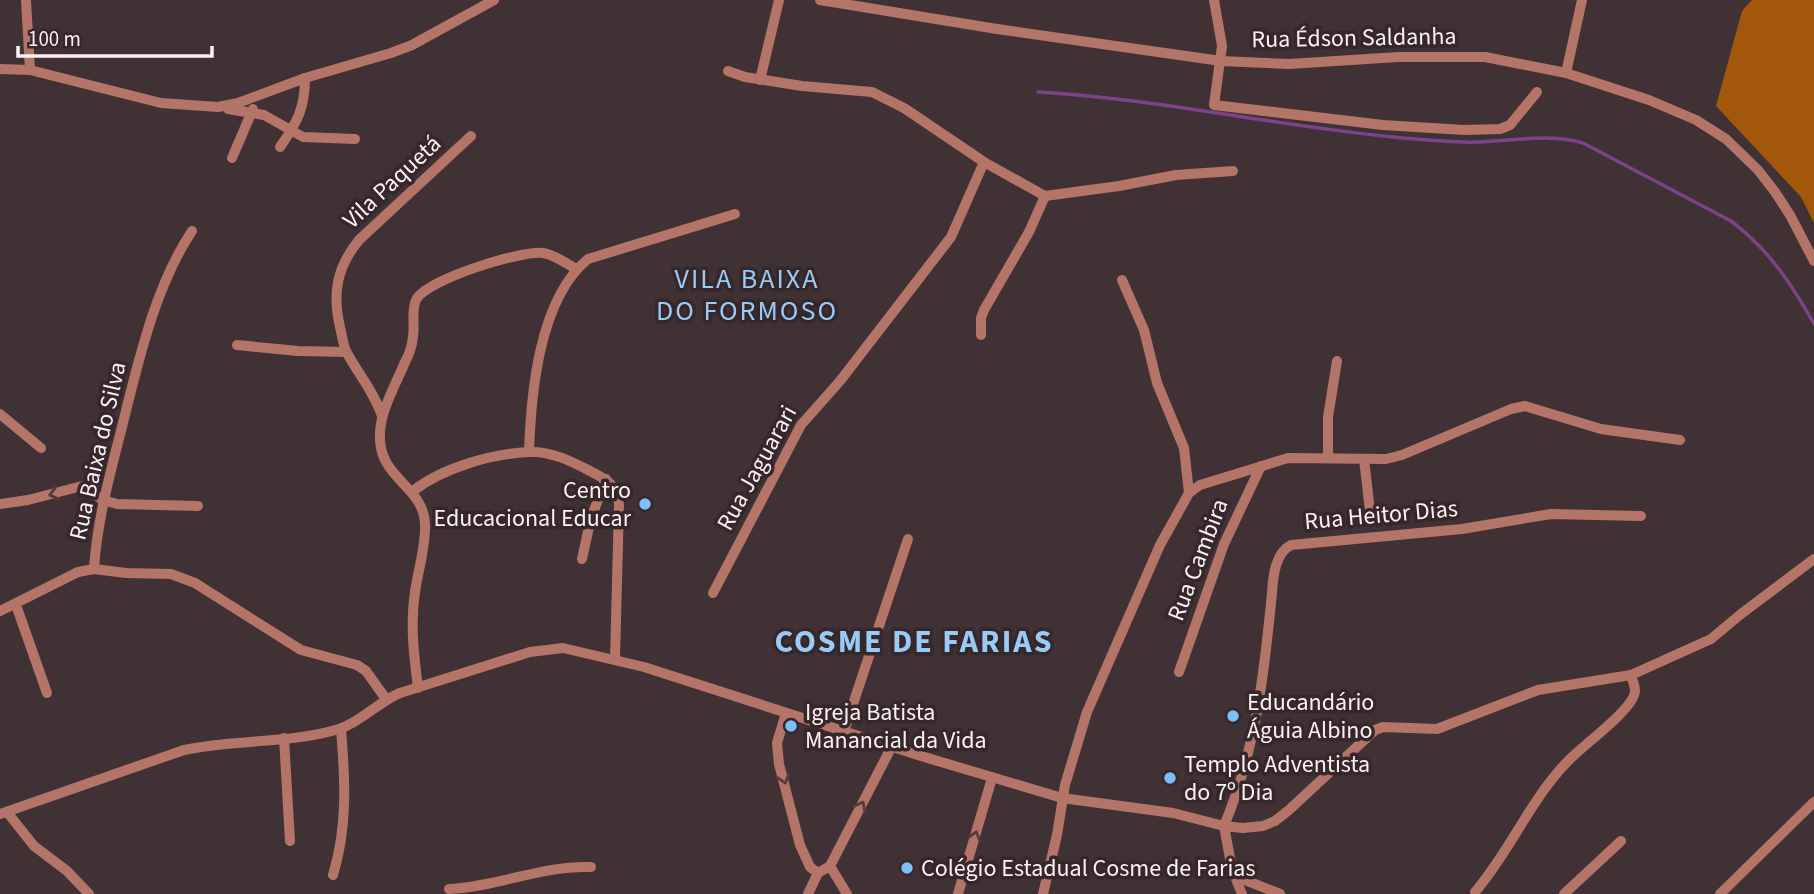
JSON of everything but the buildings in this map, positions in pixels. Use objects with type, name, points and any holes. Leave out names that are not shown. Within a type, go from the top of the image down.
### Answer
[{"type":"street","points":[[26,0],[30,70]]},
{"type":"street","points":[[218,107],[412,45],[494,0]]},
{"type":"street","points":[[760,80],[779,0]]},
{"type":"street","name":"Rua Édson Saldanha","points":[[820,0],[1221,61],[1289,64],[1398,58],[1485,57],[1566,73],[1649,100],[1696,120],[1726,139],[1758,170],[1775,192],[1814,261]]},
{"type":"street","points":[[1214,0],[1221,35],[1221,61],[1214,105],[1383,125],[1464,130],[1500,129],[1510,125],[1537,92]]},
{"type":"street","points":[[1566,73],[1581,0]]},
{"type":"street","points":[[0,69],[30,70],[161,103],[218,107],[264,115],[291,131],[313,139],[355,139]]},
{"type":"street","points":[[728,71],[760,80],[872,92],[904,108],[984,162],[1045,196],[1176,175],[1233,171]]},
{"type":"street","points":[[280,147],[291,131],[305,99],[305,78]]},
{"type":"street","points":[[232,158],[252,113],[256,97]]},
{"type":"street","name":"Vila Paquetá","points":[[382,416],[370,387],[346,352],[337,316],[335,293],[340,269],[359,240],[471,136]]},
{"type":"street","name":"Rua Jaguarari","points":[[713,593],[801,425],[840,381],[951,237],[984,162]]},
{"type":"street","points":[[981,335],[984,310],[1045,196]]},
{"type":"street","points":[[529,452],[534,388],[542,347],[559,300],[576,269],[603,254],[735,214]]},
{"type":"street","name":"Rua Baixa do Silva","points":[[192,231],[173,265],[133,384],[103,500],[94,569],[171,574],[183,578],[301,650],[357,665],[366,671],[386,699]]},
{"type":"street","points":[[418,688],[412,632],[425,524],[424,512],[412,491],[394,473],[383,455],[380,436],[382,416],[413,338],[415,301],[425,289],[469,270],[525,253],[553,256],[576,269]]},
{"type":"street","points":[[1122,280],[1144,330],[1157,383],[1184,448],[1189,492]]},
{"type":"street","points":[[237,345],[346,352]]},
{"type":"street","points":[[1328,458],[1328,417],[1337,361]]},
{"type":"street","points":[[1043,894],[1057,835],[1062,798],[1087,712],[1160,545],[1189,492],[1200,485],[1298,457],[1387,459],[1511,409],[1525,406],[1601,429],[1680,440]]},
{"type":"street","points":[[0,414],[41,448]]},
{"type":"street","points":[[412,491],[445,471],[481,460],[529,452],[569,460],[606,479],[619,494],[615,659]]},
{"type":"street","points":[[1364,459],[1370,512]]},
{"type":"street","name":"Rua Cambira","points":[[1179,672],[1224,544],[1261,466]]},
{"type":"street","points":[[583,559],[591,518],[606,479]]},
{"type":"street","points":[[0,504],[82,486],[103,500],[139,505],[198,506]]},
{"type":"street","name":"Rua Heitor Dias","points":[[1224,826],[1235,799],[1258,714],[1273,580],[1281,552],[1285,548],[1291,545],[1472,528],[1551,514],[1641,516]]},
{"type":"street","points":[[844,731],[908,539]]},
{"type":"street","points":[[89,894],[67,871],[43,856],[3,813],[184,750],[341,729],[386,699],[547,648],[583,651],[615,659],[1062,798],[1173,813],[1224,826],[1243,828],[1263,825],[1275,821],[1375,730],[1383,727],[1437,729],[1538,690],[1631,675],[1711,639],[1814,559]]},
{"type":"street","points":[[0,611],[78,572],[94,569]]},
{"type":"street","points":[[16,605],[47,693]]},
{"type":"street","points":[[1475,891],[1506,851],[1549,782],[1568,760],[1627,707],[1635,690],[1631,675]]},
{"type":"street","points":[[786,713],[777,743],[779,764],[800,845],[810,867],[818,873]]},
{"type":"street","points":[[333,875],[339,855],[345,804],[341,729]]},
{"type":"street","points":[[284,738],[290,841]]},
{"type":"street","points":[[808,894],[818,873],[831,866],[892,746]]},
{"type":"street","points":[[958,894],[992,778]]},
{"type":"street","points":[[1720,894],[1814,802]]},
{"type":"street","points":[[1224,826],[1235,876],[1242,894]]},
{"type":"street","points":[[1564,894],[1621,841]]},
{"type":"street","points":[[831,866],[847,894]]},
{"type":"street","points":[[449,889],[480,891],[565,867],[590,867]]},
{"type":"street","points":[[1235,876],[1280,894]]},
{"type":"shaded area","points":[[1752,0],[1814,0],[1814,223],[1801,197],[1716,106],[1742,11]]},
{"type":"waterway","points":[[1038,92],[1129,101],[1403,138],[1469,142],[1557,138],[1583,143],[1731,221],[1756,243],[1778,268],[1814,324]]},
{"type":"place","name":"Centro Educacional Educar","points":[[645,504]]},
{"type":"place","name":"Educandário Águia Albino","points":[[1233,716]]},
{"type":"place","name":"Igreja Batista Manancial da Vida","points":[[791,726]]},
{"type":"place","name":"Templo Adventista do 7º Dia","points":[[1170,778]]},
{"type":"place","name":"Colégio Estadual Cosme de Farias","points":[[907,868]]},
{"type":"district","name":"VILA BAIXA DO FORMOSO","points":[[747,295]]},
{"type":"district","name":"COSME DE FARIAS","points":[[914,642]]}]
